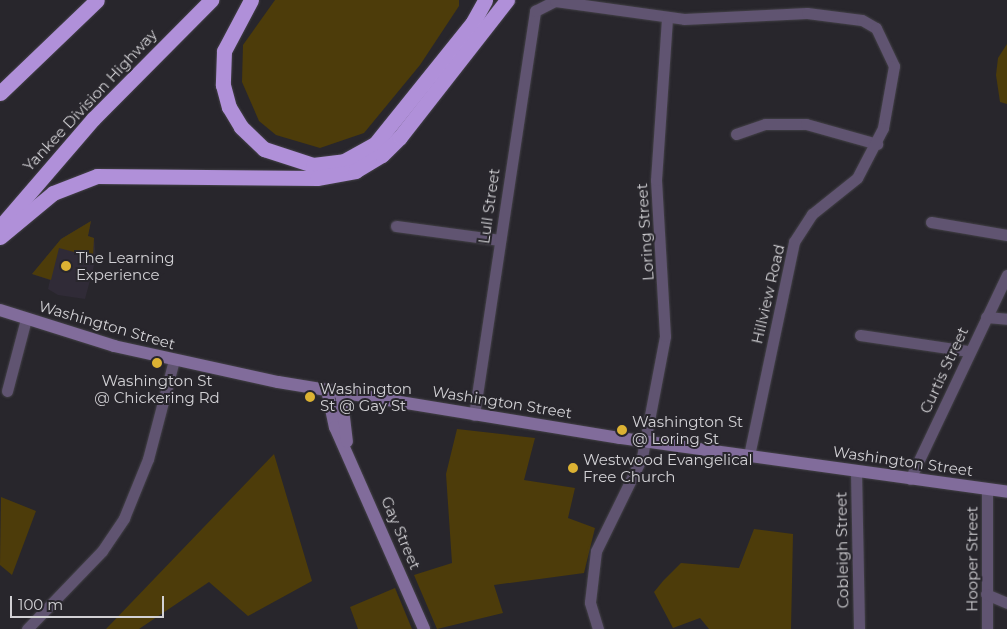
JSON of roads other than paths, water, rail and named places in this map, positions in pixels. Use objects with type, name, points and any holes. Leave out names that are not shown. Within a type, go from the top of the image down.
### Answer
[{"type":"highway","points":[[0,93],[98,0]]},
{"type":"highway","name":"Yankee Division Highway","points":[[0,227],[106,105],[211,0]]},
{"type":"highway","points":[[251,0],[224,51],[223,85],[229,106],[241,127],[264,149],[313,165],[344,161],[375,144],[473,22],[485,0]]},
{"type":"highway","points":[[0,238],[53,193],[97,176],[317,178],[355,171],[382,155],[400,137],[507,0]]},
{"type":"main road","name":"Washington Street","points":[[0,310],[174,360],[327,390],[644,441],[1007,492]]},
{"type":"main road","name":"Gay Street","points":[[327,390],[329,408],[424,629]]},
{"type":"main road","name":"Gay Street","points":[[341,392],[348,450]]},
{"type":"street","name":"Hillview Road","points":[[542,5],[556,1],[667,18],[807,13],[862,20],[876,28],[894,66],[892,89],[877,144],[857,178],[812,214],[794,242],[749,456]]},
{"type":"street","name":"Lull Street","points":[[474,415],[530,27],[542,5]]},
{"type":"street","name":"Loring Street","points":[[598,629],[590,602],[596,551],[628,490],[644,441],[666,336],[656,180],[667,18]]},
{"type":"street","points":[[736,134],[765,124],[806,124],[877,144]]},
{"type":"street","points":[[931,222],[1007,235]]},
{"type":"street","points":[[396,226],[500,240]]},
{"type":"street","name":"Curtis Street","points":[[910,478],[969,351],[1007,275]]},
{"type":"street","points":[[986,317],[1007,319]]},
{"type":"street","points":[[7,391],[26,319]]},
{"type":"street","points":[[860,335],[969,351]]},
{"type":"street","points":[[27,629],[102,551],[124,518],[148,459],[174,360]]},
{"type":"street","name":"Cobleigh Street","points":[[856,471],[858,629]]},
{"type":"street","name":"Hooper Street","points":[[987,489],[987,629]]},
{"type":"street","points":[[986,594],[1007,603]]},
{"type":"place","name":"The Learning Experience","points":[[66,266]]},
{"type":"place","name":"Washington St @ Chickering Rd","points":[[157,363]]},
{"type":"place","name":"Washington St @ Gay St","points":[[310,397]]},
{"type":"place","name":"Washington St @ Loring St","points":[[622,430]]},
{"type":"place","name":"Westwood Evangelical Free Church","points":[[573,468]]}]
